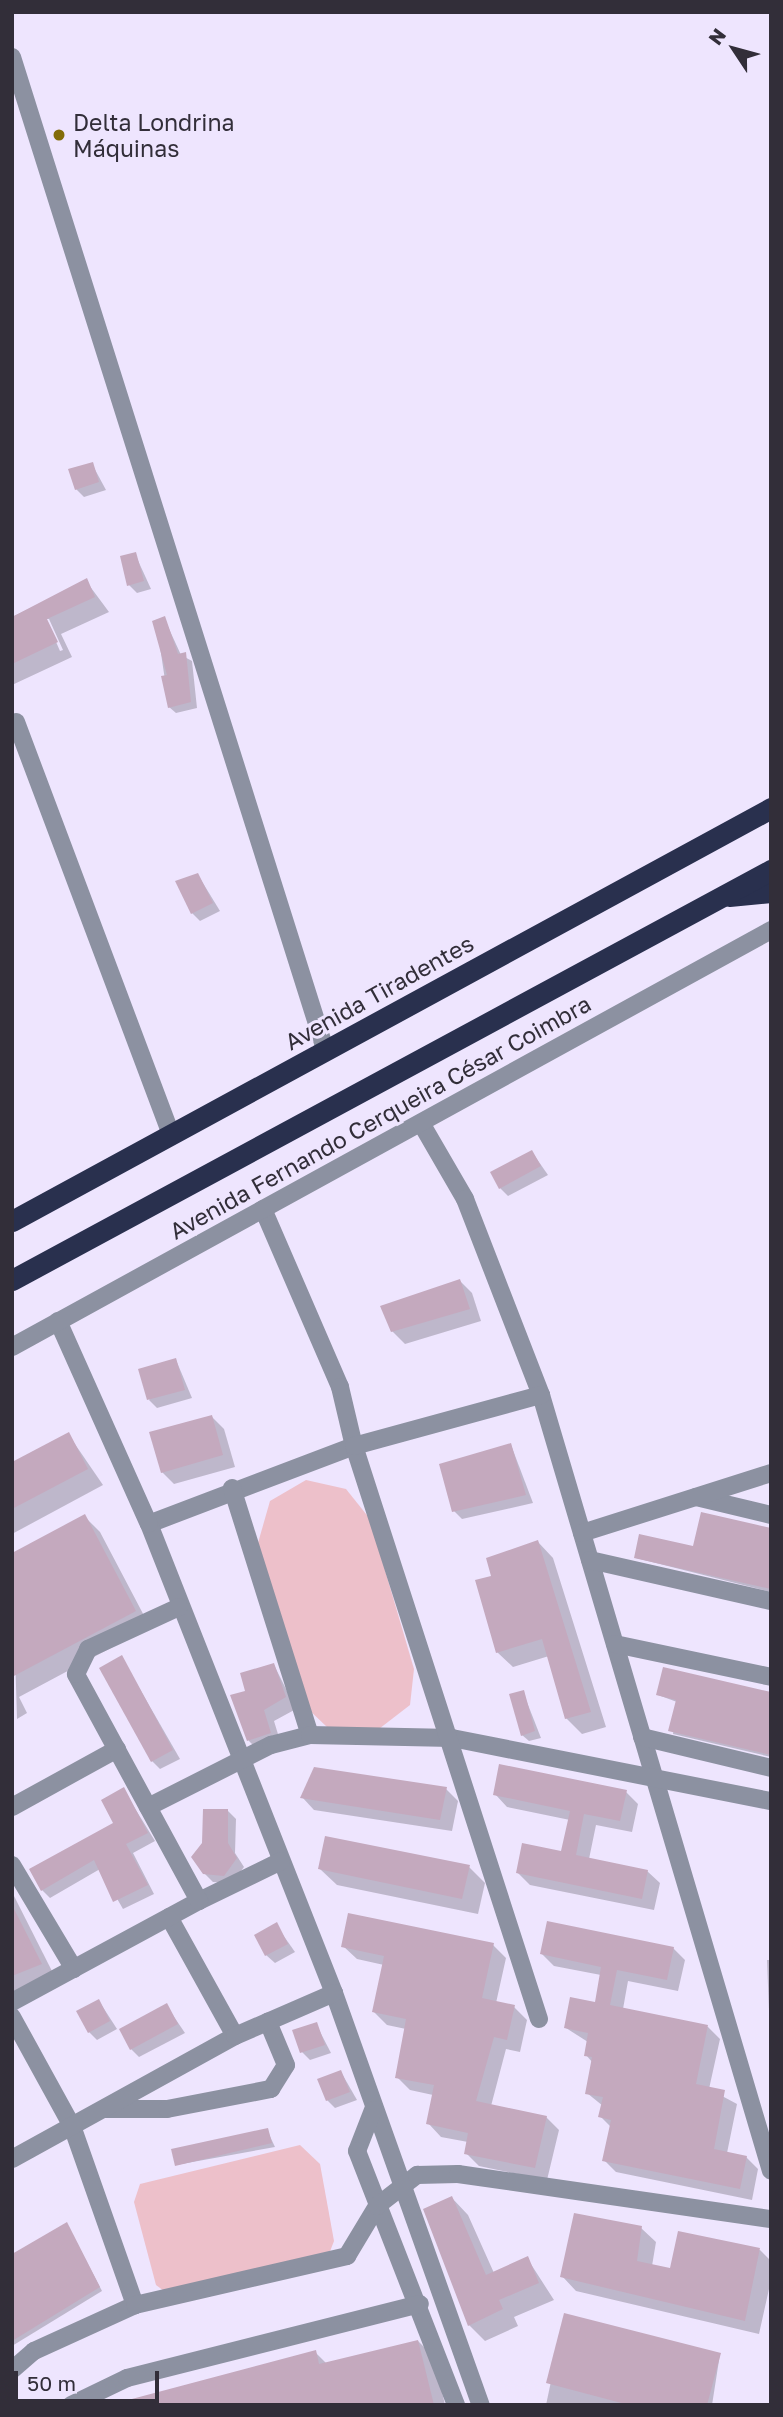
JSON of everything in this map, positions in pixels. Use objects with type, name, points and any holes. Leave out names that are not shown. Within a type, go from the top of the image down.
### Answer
[{"type":"highway","name":"Avenida Tiradentes","points":[[12,1221],[771,808]]},
{"type":"highway","points":[[12,1280],[771,870]]},
{"type":"highway","points":[[720,897],[771,892]]},
{"type":"street","points":[[12,57],[326,1052]]},
{"type":"street","points":[[16,722],[172,1136]]},
{"type":"street","name":"Avenida Fernando Cerqueira César Coimbra","points":[[12,1347],[771,930]]},
{"type":"street","points":[[421,1123],[465,1199],[541,1395],[771,2171]]},
{"type":"street","points":[[263,1209],[340,1387],[354,1446],[452,1738],[540,2019]]},
{"type":"street","points":[[58,1321],[149,1524],[179,1607],[334,1993],[373,2110],[481,2405]]},
{"type":"street","points":[[149,1524],[232,1488],[354,1446],[541,1395]]},
{"type":"street","points":[[582,1533],[771,1473]]},
{"type":"street","points":[[232,1488],[310,1735]]},
{"type":"street","points":[[696,1497],[771,1515]]},
{"type":"street","points":[[590,1560],[771,1601]]},
{"type":"street","points":[[179,1607],[88,1649],[78,1660],[76,1674],[199,1901]]},
{"type":"street","points":[[615,1644],[771,1677]]},
{"type":"street","points":[[148,1807],[240,1759],[310,1735],[452,1738],[771,1801]]},
{"type":"street","points":[[642,1737],[771,1768]]},
{"type":"street","points":[[12,1807],[117,1749]]},
{"type":"street","points":[[12,2002],[199,1901],[281,1861]]},
{"type":"street","points":[[12,1865],[74,1969]]},
{"type":"street","points":[[169,1917],[236,2036]]},
{"type":"street","points":[[12,2159],[236,2036],[334,1993]]},
{"type":"street","points":[[12,2017],[72,2126],[135,2305]]},
{"type":"street","points":[[103,2109],[167,2109],[271,2089],[286,2064],[268,2022]]},
{"type":"street","points":[[373,2110],[357,2151],[377,2206],[440,2354],[454,2399],[474,2387]]},
{"type":"street","points":[[12,2370],[34,2351],[135,2305],[347,2256],[377,2206],[400,2183],[417,2175],[458,2174],[771,2220]]},
{"type":"street","points":[[71,2405],[127,2378],[420,2304]]},
{"type":"street","points":[[440,2354],[459,2347]]},
{"type":"shaded area","points":[[306,1480],[346,1489],[370,1519],[414,1669],[410,1705],[375,1732],[328,1728],[305,1706],[256,1550],[270,1501]]},
{"type":"shaded area","points":[[300,2145],[320,2164],[334,2241],[329,2254],[164,2291],[156,2285],[134,2202],[140,2184]]},
{"type":"building","points":[[93,462],[99,482],[75,490],[68,469]]},
{"type":"building","points":[[136,552],[144,581],[127,586],[120,556]]},
{"type":"building","points":[[87,578],[95,597],[47,619],[58,642],[12,664],[12,617]]},
{"type":"building","points":[[165,616],[178,654],[186,652],[191,702],[168,708],[161,676],[167,675],[152,621]]},
{"type":"building","points":[[198,873],[213,903],[191,914],[175,881]]},
{"type":"building","points":[[532,1150],[541,1166],[499,1189],[490,1172]]},
{"type":"building","points":[[460,1279],[470,1309],[391,1332],[380,1306]]},
{"type":"building","points":[[176,1358],[185,1390],[147,1400],[138,1369]]},
{"type":"building","points":[[212,1415],[223,1455],[161,1473],[149,1432]]},
{"type":"building","points":[[69,1432],[88,1469],[12,1509],[12,1462]]},
{"type":"building","points":[[511,1443],[526,1495],[452,1512],[439,1464]]},
{"type":"building","points":[[701,1512],[771,1528],[771,1589],[634,1558],[639,1534],[693,1546]]},
{"type":"building","points":[[85,1514],[136,1611],[12,1677],[12,1553]]},
{"type":"building","points":[[538,1540],[591,1712],[565,1719],[542,1639],[496,1653],[475,1580],[491,1576],[486,1558]]},
{"type":"building","points":[[122,1655],[173,1750],[151,1762],[99,1668]]},
{"type":"building","points":[[274,1663],[286,1697],[264,1710],[271,1733],[247,1741],[230,1695],[245,1691],[240,1673]]},
{"type":"building","points":[[663,1667],[771,1692],[771,1755],[668,1731],[676,1700],[656,1695]]},
{"type":"building","points":[[524,1690],[535,1731],[521,1736],[509,1694]]},
{"type":"building","points":[[499,1764],[627,1790],[620,1821],[584,1814],[576,1855],[648,1870],[642,1899],[516,1873],[522,1843],[561,1851],[570,1811],[493,1795]]},
{"type":"building","points":[[314,1767],[447,1787],[440,1820],[300,1798]]},
{"type":"building","points":[[124,1787],[148,1833],[126,1844],[148,1885],[113,1902],[94,1860],[41,1891],[29,1869],[113,1823],[101,1800]]},
{"type":"building","points":[[203,1809],[228,1809],[228,1843],[237,1858],[224,1876],[203,1874],[191,1857],[202,1843]]},
{"type":"building","points":[[325,1836],[470,1865],[462,1899],[318,1869]]},
{"type":"building","points":[[12,1905],[42,1964],[12,1976]]},
{"type":"building","points":[[348,1913],[494,1943],[482,1998],[515,2005],[507,2040],[494,2037],[476,2101],[547,2116],[535,2168],[464,2154],[468,2133],[426,2124],[434,2085],[395,2078],[406,2019],[372,2012],[384,1956],[341,1947]]},
{"type":"building","points":[[547,1921],[674,1947],[667,1980],[617,1970],[610,2005],[708,2025],[696,2084],[725,2090],[714,2149],[747,2156],[740,2189],[602,2161],[611,2120],[598,2117],[603,2097],[585,2094],[592,2057],[584,2056],[588,2033],[564,2028],[570,1997],[595,2002],[601,1967],[540,1954]]},
{"type":"building","points":[[277,1922],[288,1944],[265,1956],[254,1935]]},
{"type":"building","points":[[99,1999],[110,2021],[88,2033],[76,2011]]},
{"type":"building","points":[[167,2003],[178,2024],[130,2050],[119,2029]]},
{"type":"building","points":[[317,2022],[325,2045],[300,2053],[292,2030]]},
{"type":"building","points":[[341,2070],[350,2092],[326,2101],[317,2079]]},
{"type":"building","points":[[268,2128],[272,2143],[175,2166],[171,2149]]},
{"type":"building","points":[[452,2196],[486,2275],[528,2256],[539,2283],[499,2300],[503,2309],[468,2326],[423,2209]]},
{"type":"building","points":[[574,2213],[642,2226],[637,2261],[670,2268],[678,2231],[760,2248],[745,2321],[560,2277]]},
{"type":"building","points":[[67,2222],[100,2287],[12,2341],[12,2254]]},
{"type":"building","points":[[564,2313],[721,2353],[707,2405],[629,2405],[546,2383]]},
{"type":"building","points":[[418,2340],[434,2405],[129,2405],[128,2400],[316,2350],[319,2364]]},
{"type":"place","name":"Delta Londrina Máquinas","points":[[59,135]]}]
